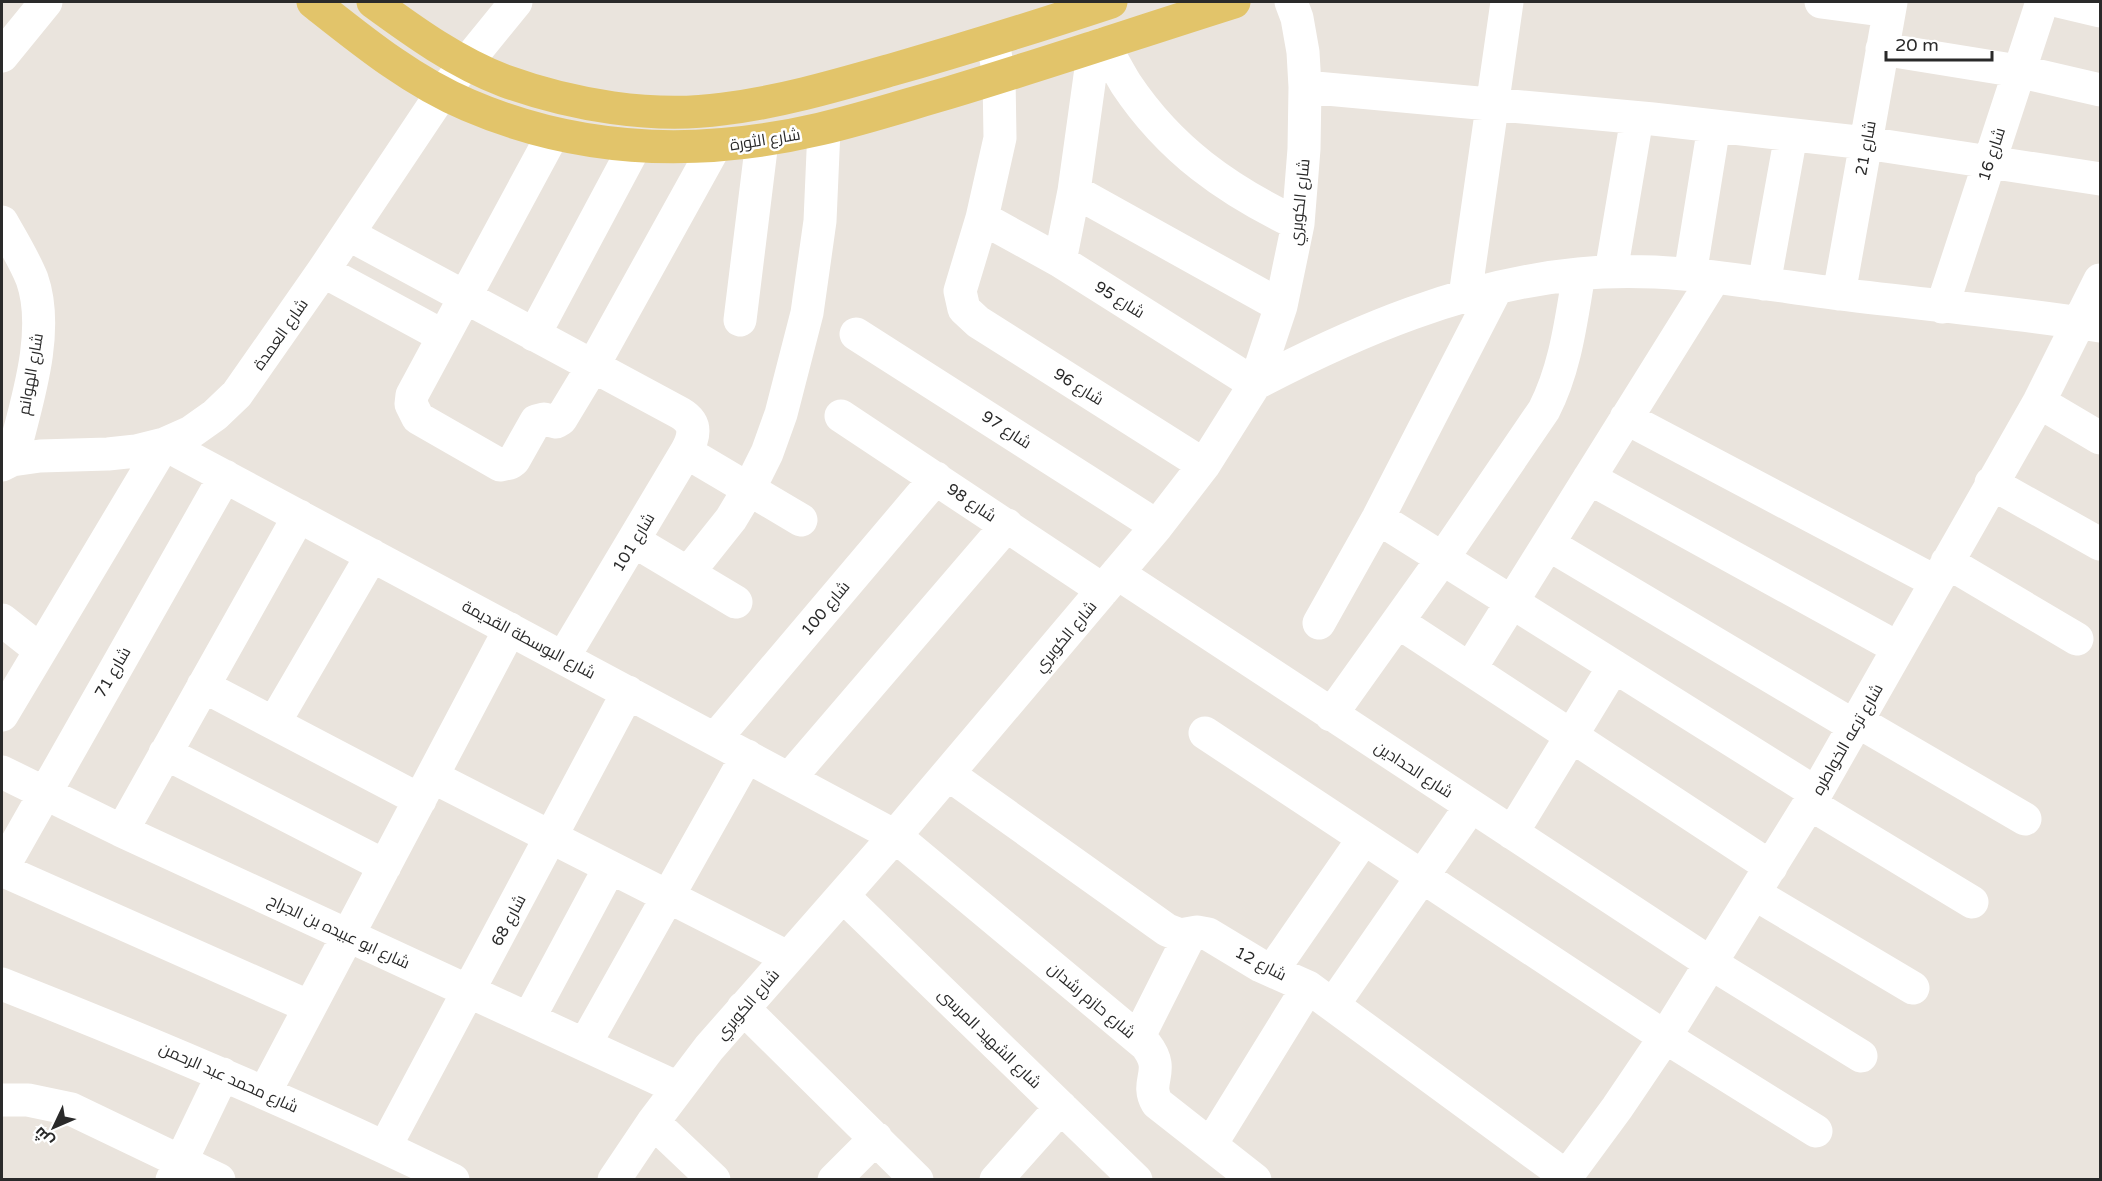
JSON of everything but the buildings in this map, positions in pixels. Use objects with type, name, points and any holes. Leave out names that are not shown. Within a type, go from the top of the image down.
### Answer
[{"type":"main road","name":"شارع الثورة","points":[[313,2],[400,67],[442,93],[494,116],[553,134],[635,147],[715,146],[762,141],[814,131],[999,77],[1234,2]]},
{"type":"main road","points":[[373,2],[465,63],[503,80],[535,91],[611,108],[684,112],[721,110],[799,96],[993,41],[1111,2]]},
{"type":"main road","points":[[799,96],[814,131]]},
{"type":"street","points":[[2,56],[46,2]]},
{"type":"street","name":"شارع العمدة","points":[[7,463],[40,456],[136,451],[164,444],[191,432],[215,415],[237,394],[323,272],[442,93],[516,2]]},
{"type":"street","name":"شارع الكوبري","points":[[614,1179],[678,1088],[743,1008],[895,836],[1157,526],[1204,465],[1255,384],[1281,306],[1298,224],[1304,149],[1305,87],[1303,52],[1297,18],[1291,2]]},
{"type":"street","points":[[1465,296],[1507,2]]},
{"type":"street","points":[[1821,2],[1890,6]]},
{"type":"street","name":"شارع 16","points":[[1942,307],[2042,2]]},
{"type":"street","points":[[2061,2],[2100,11]]},
{"type":"street","name":"شارع 21","points":[[1839,294],[1890,6]]},
{"type":"street","points":[[982,218],[1000,138],[999,77],[993,41]]},
{"type":"street","points":[[1060,261],[1099,45]]},
{"type":"street","points":[[1099,45],[1153,119],[1184,152],[1219,180],[1258,205],[1298,224]]},
{"type":"street","points":[[1882,49],[2018,71],[2100,90]]},
{"type":"street","points":[[1305,87],[1637,118],[1866,143],[1989,160],[2100,179]]},
{"type":"street","points":[[1331,715],[1533,428],[1552,393],[1595,273],[1637,118]]},
{"type":"street","points":[[1470,669],[1626,418],[1702,277],[1714,126]]},
{"type":"street","points":[[688,573],[731,519],[749,489],[767,453],[781,414],[807,313],[820,221],[814,131]]},
{"type":"street","points":[[553,134],[412,395],[411,404],[414,412],[425,423],[500,465],[514,460],[536,421],[544,419],[556,422],[561,419],[593,366],[715,146]]},
{"type":"street","points":[[1764,284],[1791,135]]},
{"type":"street","points":[[740,320],[762,141]]},
{"type":"street","points":[[534,335],[635,147]]},
{"type":"street","points":[[1074,191],[1281,306]]},
{"type":"street","name":"شارع 95","points":[[982,218],[1060,261],[1255,384]]},
{"type":"street","name":"شارع 96","points":[[982,218],[962,282],[961,301],[970,316],[1204,465]]},
{"type":"street","name":"شارع الهوانم","points":[[2,222],[32,280],[39,317],[36,354],[7,463]]},
{"type":"street","points":[[348,234],[680,413],[689,437],[749,489],[801,520]]},
{"type":"street","points":[[323,272],[443,336]]},
{"type":"street","points":[[1255,384],[1385,323],[1465,296],[1536,280],[1595,273],[1702,277],[2090,324]]},
{"type":"street","name":"شارع ترعه الخواطره","points":[[1565,1178],[1617,1108],[1665,1037],[1813,798],[1991,483],[2039,402],[2090,324],[2100,280]]},
{"type":"street","points":[[1319,623],[1378,518],[1496,289]]},
{"type":"street","name":"شارع 97","points":[[856,334],[1157,526]]},
{"type":"street","points":[[2039,402],[2100,438]]},
{"type":"street","name":"شارع 98","points":[[841,416],[1007,525],[1110,582]]},
{"type":"street","points":[[1626,418],[2077,639]]},
{"type":"street","name":"شارع 101","points":[[563,658],[634,541],[689,437]]},
{"type":"street","points":[[2,715],[164,444]]},
{"type":"street","name":"شارع البوسطة القديمة","points":[[164,444],[895,836]]},
{"type":"street","name":"شارع 71","points":[[2,869],[43,793],[225,476]]},
{"type":"street","name":"شارع 100","points":[[715,739],[936,478]]},
{"type":"street","points":[[1589,478],[1898,648]]},
{"type":"street","points":[[1991,483],[2100,544]]},
{"type":"street","points":[[122,831],[299,516]]},
{"type":"street","points":[[1378,518],[1614,666],[1972,902]]},
{"type":"street","points":[[789,779],[1007,525]]},
{"type":"street","points":[[634,541],[736,602]]},
{"type":"street","points":[[1548,544],[2025,819]]},
{"type":"street","points":[[274,723],[372,555]]},
{"type":"street","name":"شارع الحدادين","points":[[1110,582],[1331,715],[1712,964],[1861,1056]]},
{"type":"street","points":[[2,620],[40,650]]},
{"type":"street","points":[[1398,622],[1572,736],[1763,881],[1913,988]]},
{"type":"street","points":[[265,1092],[510,629]]},
{"type":"street","points":[[1512,833],[1614,666]]},
{"type":"street","points":[[203,686],[274,723],[426,788],[551,837],[787,957]]},
{"type":"street","name":"شارع 68","points":[[386,1147],[628,692]]},
{"type":"street","points":[[1205,733],[1665,1037],[1816,1131]]},
{"type":"street","points":[[165,753],[385,866]]},
{"type":"street","points":[[585,1044],[747,756]]},
{"type":"street","name":"شارع ابو عبيده بن الجراح","points":[[2,772],[122,831],[678,1088]]},
{"type":"street","name":"شارع 12","points":[[948,774],[1167,930],[1180,935],[1203,932],[1208,934],[1320,996],[1565,1178]]},
{"type":"street","points":[[1211,1144],[1320,996],[1422,877],[1471,806]]},
{"type":"street","name":"شارع حازم رشدان","points":[[895,836],[1138,1038],[1153,1054],[1156,1065],[1152,1090],[1157,1103],[1211,1144],[1242,1176]]},
{"type":"street","points":[[1272,971],[1364,838]]},
{"type":"street","points":[[529,1018],[610,867]]},
{"type":"street","points":[[2,869],[310,1007]]},
{"type":"street","name":"شارع الشهيد المرسى","points":[[843,896],[1061,1107],[1117,1173]]},
{"type":"street","points":[[1138,1038],[1191,933]]},
{"type":"street","name":"شارع محمد عبد الرحمن","points":[[2,984],[148,1041],[453,1179]]},
{"type":"street","points":[[743,1008],[917,1179]]},
{"type":"street","points":[[176,1170],[223,1074]]},
{"type":"street","points":[[2,1100],[28,1100],[71,1109],[176,1170],[219,1179]]},
{"type":"street","points":[[996,1179],[1061,1107]]},
{"type":"street","points":[[653,1122],[714,1179]]},
{"type":"street","points":[[834,1179],[876,1138]]}]
